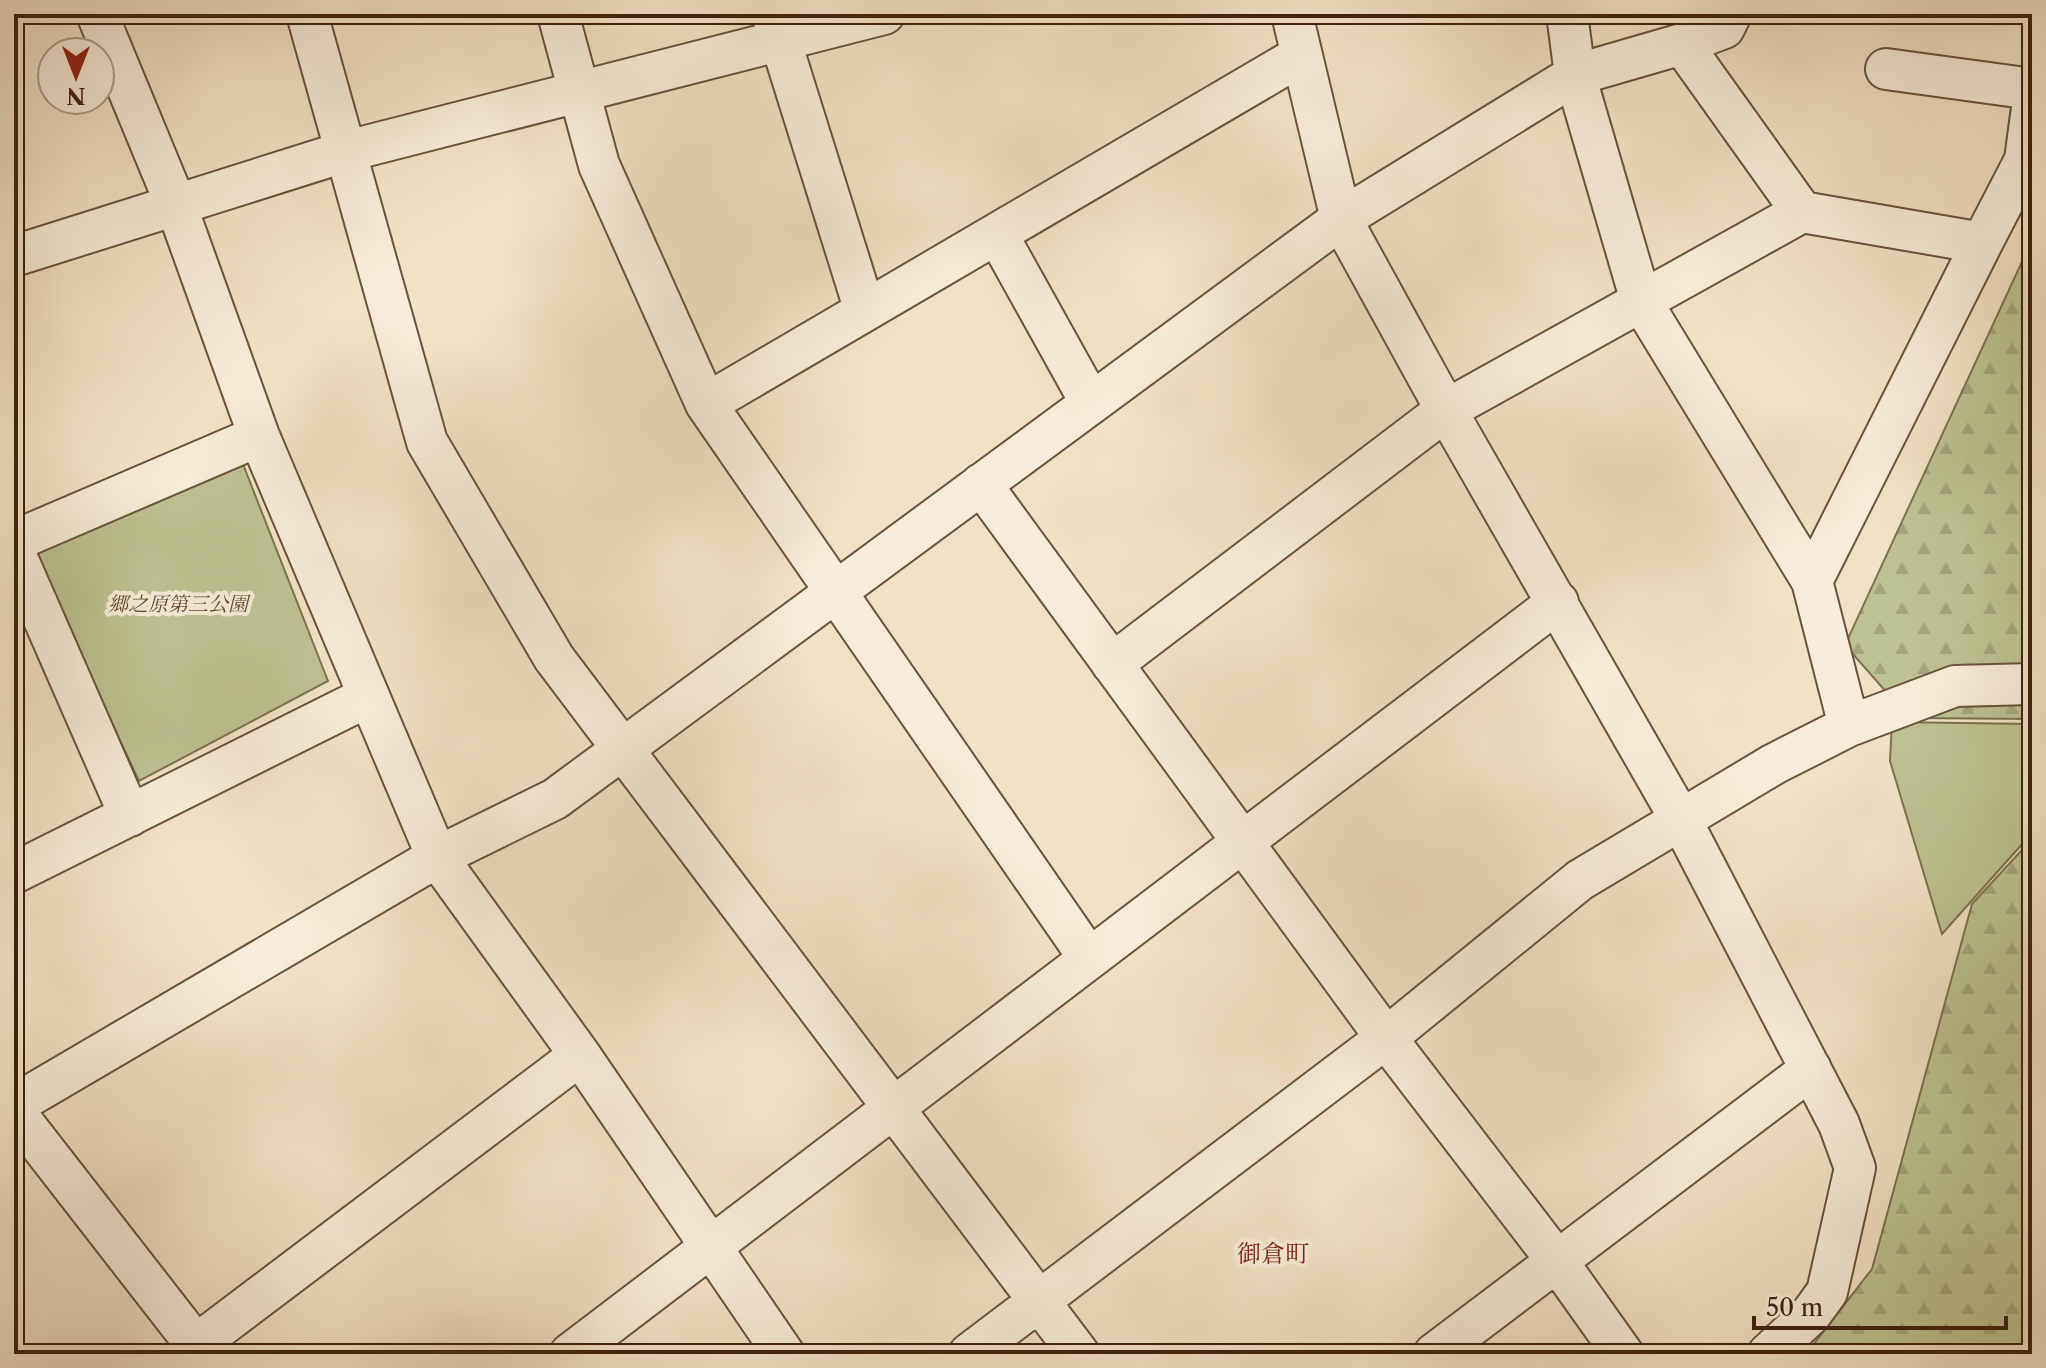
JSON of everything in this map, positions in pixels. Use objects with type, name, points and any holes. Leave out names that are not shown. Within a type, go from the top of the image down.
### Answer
[{"type":"street","points":[[97,14],[176,205],[259,436],[437,857],[580,1055],[784,1354]]},
{"type":"street","points":[[307,14],[427,442],[554,658],[1079,1354]]},
{"type":"street","points":[[558,14],[599,165],[706,404],[834,594],[1089,958]]},
{"type":"street","points":[[14,256],[347,151],[580,92],[776,27],[884,14]]},
{"type":"street","points":[[1292,14],[1341,219],[1446,410],[1681,820],[1839,1124],[1855,1168],[1827,1292],[1811,1314],[1768,1354]]},
{"type":"street","points":[[1567,14],[1575,75],[1641,301],[1812,581],[1849,726]]},
{"type":"street","points":[[580,1055],[199,1350],[14,1108],[437,857],[555,799],[1341,219],[1575,75],[1682,44],[1724,28],[1731,14]]},
{"type":"street","points":[[776,27],[865,311]]},
{"type":"street","points":[[1682,44],[1802,212]]},
{"type":"street","points":[[706,404],[1300,56]]},
{"type":"street","points":[[1886,69],[2032,89]]},
{"type":"street","points":[[1812,581],[2025,160],[2032,108]]},
{"type":"street","points":[[1112,664],[1446,410],[1802,212],[1982,243]]},
{"type":"street","points":[[997,234],[1091,403]]},
{"type":"street","points":[[14,541],[259,436]]},
{"type":"street","points":[[981,484],[1386,1038],[1557,1261],[1623,1354]]},
{"type":"street","points":[[14,551],[130,816]]},
{"type":"street","points":[[570,1354],[1558,602]]},
{"type":"street","points":[[969,1354],[1386,1038],[1580,880],[1774,764],[1849,726],[1955,686],[2032,684]]},
{"type":"street","points":[[14,873],[367,697]]},
{"type":"street","points":[[1434,1354],[1811,1069]]},
{"type":"green space","points":[[2032,240],[2032,719],[1909,718],[1845,645]]},
{"type":"green space","name":"郷之原第三公園","points":[[239,454],[328,681],[139,781],[26,540]]},
{"type":"green space","points":[[1892,722],[2032,724],[2032,833],[1942,934],[1890,761]]},
{"type":"green space","points":[[2032,839],[2032,1354],[1806,1354],[1872,1269],[1972,904]]},
{"type":"district","name":"御倉町","points":[[1273,1254]]}]
